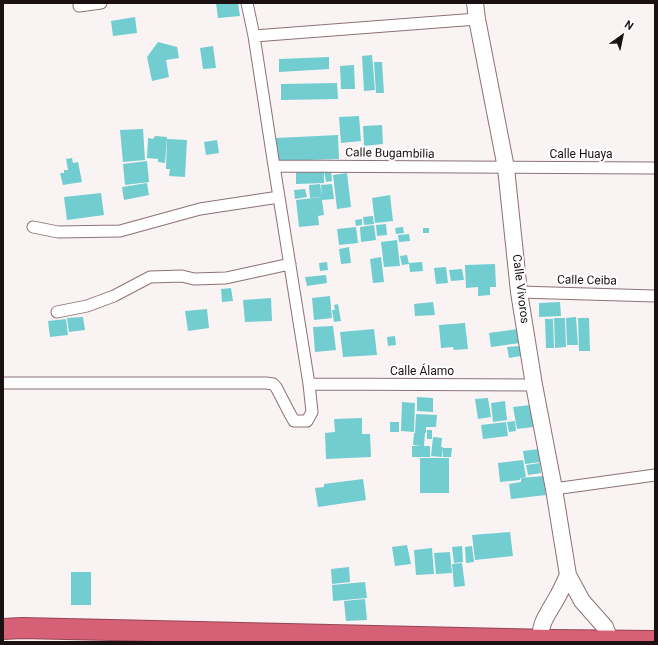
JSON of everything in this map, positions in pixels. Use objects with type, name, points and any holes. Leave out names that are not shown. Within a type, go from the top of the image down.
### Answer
[{"type":"highway","points":[[3,629],[22,628],[540,641],[655,641]]},
{"type":"street","points":[[79,6],[101,3]]},
{"type":"street","points":[[3,383],[266,382],[273,384],[276,387],[294,422],[307,421],[312,412],[309,384],[254,36],[247,3]]},
{"type":"street","name":"Calle Vivoros","points":[[475,3],[506,168],[519,292],[568,575],[582,601],[605,627],[611,641]]},
{"type":"street","points":[[254,36],[477,19]]},
{"type":"street","name":"Calle Bugambilia","points":[[274,166],[506,168]]},
{"type":"street","name":"Calle Huaya","points":[[506,168],[655,168]]},
{"type":"street","points":[[33,227],[58,232],[120,231],[200,209],[279,197]]},
{"type":"street","points":[[57,312],[87,306],[114,296],[150,277],[182,276],[194,279],[226,278],[290,264]]},
{"type":"street","name":"Calle Ceiba","points":[[519,292],[655,296]]},
{"type":"street","name":"Calle Álamo","points":[[309,384],[534,385]]},
{"type":"street","points":[[554,489],[655,475]]},
{"type":"street","points":[[540,641],[541,628],[545,618],[556,600],[568,575]]},
{"type":"building","points":[[216,3],[238,3],[240,16],[218,18]]},
{"type":"building","points":[[135,17],[137,33],[113,36],[111,21]]},
{"type":"building","points":[[158,42],[177,47],[179,58],[166,60],[169,77],[152,81],[147,57]]},
{"type":"building","points":[[213,46],[216,68],[203,69],[200,48]]},
{"type":"building","points":[[372,55],[375,90],[364,91],[362,56]]},
{"type":"building","points":[[329,57],[329,69],[279,72],[279,59]]},
{"type":"building","points":[[374,62],[382,62],[384,93],[376,93]]},
{"type":"building","points":[[354,65],[355,89],[341,89],[340,66]]},
{"type":"building","points":[[337,83],[338,99],[281,100],[281,84]]},
{"type":"building","points":[[359,116],[361,141],[341,143],[339,117]]},
{"type":"building","points":[[382,125],[383,144],[364,146],[363,126]]},
{"type":"building","points":[[143,129],[145,160],[123,162],[120,130]]},
{"type":"building","points":[[338,135],[339,159],[277,161],[276,138]]},
{"type":"building","points":[[155,136],[167,137],[165,163],[158,162],[158,159],[147,158],[148,138],[153,139]]},
{"type":"building","points":[[167,139],[187,140],[185,177],[169,176],[170,169],[166,169]]},
{"type":"building","points":[[217,140],[219,153],[206,155],[204,142]]},
{"type":"building","points":[[72,158],[73,163],[78,162],[82,182],[63,185],[60,173],[64,173],[64,170],[68,170],[66,159]]},
{"type":"building","points":[[147,161],[149,182],[125,185],[123,164]]},
{"type":"building","points":[[331,169],[332,181],[326,182],[324,170]]},
{"type":"building","points":[[296,171],[324,171],[324,183],[296,184]]},
{"type":"building","points":[[347,173],[351,207],[337,209],[333,175]]},
{"type":"building","points":[[147,183],[149,195],[124,200],[122,187]]},
{"type":"building","points":[[320,184],[322,197],[310,198],[309,185]]},
{"type":"building","points":[[332,184],[334,199],[322,200],[324,215],[318,216],[319,225],[299,227],[296,200],[322,197],[321,185]]},
{"type":"building","points":[[305,189],[307,197],[295,199],[294,190]]},
{"type":"building","points":[[101,193],[104,215],[67,220],[64,197]]},
{"type":"building","points":[[390,195],[393,221],[375,223],[372,198]]},
{"type":"building","points":[[373,216],[374,224],[364,225],[363,217]]},
{"type":"building","points":[[362,219],[362,225],[356,226],[355,220]]},
{"type":"building","points":[[386,224],[387,235],[377,236],[376,225]]},
{"type":"building","points":[[374,225],[376,240],[361,242],[360,227]]},
{"type":"building","points":[[356,227],[358,243],[339,245],[337,229]]},
{"type":"building","points":[[403,227],[404,233],[396,234],[395,228]]},
{"type":"building","points":[[423,228],[429,228],[429,233],[423,233]]},
{"type":"building","points":[[409,234],[410,241],[399,242],[398,235]]},
{"type":"building","points":[[397,240],[400,266],[384,267],[381,242]]},
{"type":"building","points":[[349,247],[351,263],[341,264],[339,249]]},
{"type":"building","points":[[407,255],[409,264],[402,265],[400,256]]},
{"type":"building","points":[[381,257],[384,282],[373,283],[370,259]]},
{"type":"building","points":[[327,262],[328,270],[320,271],[319,263]]},
{"type":"building","points":[[422,262],[423,271],[410,272],[409,263]]},
{"type":"building","points":[[495,264],[496,287],[490,287],[490,295],[478,296],[478,287],[466,288],[465,265]]},
{"type":"building","points":[[446,267],[448,283],[436,284],[434,268]]},
{"type":"building","points":[[462,269],[464,280],[451,281],[449,270]]},
{"type":"building","points":[[326,275],[327,283],[307,286],[305,277]]},
{"type":"building","points":[[231,288],[233,301],[222,302],[221,289]]},
{"type":"building","points":[[330,296],[332,318],[314,320],[312,298]]},
{"type":"building","points":[[271,298],[272,321],[245,322],[243,300]]},
{"type":"building","points":[[433,302],[435,315],[415,316],[414,304]]},
{"type":"building","points":[[560,302],[561,316],[539,317],[539,303]]},
{"type":"building","points":[[338,304],[341,321],[334,322],[332,310],[335,310],[334,305]]},
{"type":"building","points":[[207,309],[209,328],[188,331],[185,311]]},
{"type":"building","points":[[83,317],[85,330],[69,332],[67,318]]},
{"type":"building","points":[[576,317],[578,345],[567,345],[566,318]]},
{"type":"building","points":[[554,318],[565,318],[566,347],[555,348]]},
{"type":"building","points":[[578,318],[589,318],[590,351],[579,351]]},
{"type":"building","points":[[66,319],[68,335],[50,337],[48,321]]},
{"type":"building","points":[[545,319],[553,319],[554,348],[546,348]]},
{"type":"building","points":[[465,323],[468,349],[454,350],[453,347],[441,348],[439,325]]},
{"type":"building","points":[[333,326],[336,350],[315,352],[313,327]]},
{"type":"building","points":[[374,329],[377,355],[343,357],[340,332]]},
{"type":"building","points":[[518,329],[520,343],[491,347],[489,333]]},
{"type":"building","points":[[395,336],[396,345],[388,346],[387,337]]},
{"type":"building","points":[[520,346],[521,356],[509,358],[507,347]]},
{"type":"building","points":[[417,397],[433,398],[433,412],[417,411]]},
{"type":"building","points":[[488,398],[491,417],[478,419],[475,399]]},
{"type":"building","points":[[505,401],[507,420],[493,422],[491,403]]},
{"type":"building","points":[[402,402],[415,403],[414,432],[401,431]]},
{"type":"building","points":[[530,405],[533,427],[517,429],[513,407]]},
{"type":"building","points":[[416,414],[437,415],[436,427],[426,427],[425,433],[424,446],[430,446],[430,457],[412,457],[412,446],[421,446],[413,445]]},
{"type":"building","points":[[362,418],[362,434],[370,434],[371,457],[326,459],[325,433],[335,432],[334,419]]},
{"type":"building","points":[[515,421],[516,431],[509,432],[507,422]]},
{"type":"building","points":[[390,422],[399,422],[399,432],[390,432]]},
{"type":"building","points":[[506,422],[508,436],[483,439],[481,425]]},
{"type":"building","points":[[427,430],[432,430],[432,439],[427,439]]},
{"type":"building","points":[[433,437],[442,438],[442,457],[431,456]]},
{"type":"building","points":[[443,448],[452,448],[451,457],[443,457]]},
{"type":"building","points":[[539,449],[541,462],[525,464],[523,451]]},
{"type":"building","points":[[420,458],[449,458],[449,493],[420,493]]},
{"type":"building","points":[[523,460],[526,477],[520,478],[520,480],[500,482],[498,463]]},
{"type":"building","points":[[540,463],[541,473],[528,475],[526,465]]},
{"type":"building","points":[[543,476],[546,495],[511,499],[509,484],[521,482],[521,478]]},
{"type":"building","points":[[363,479],[366,500],[318,507],[315,488],[324,487],[324,484]]},
{"type":"building","points":[[510,532],[513,556],[475,560],[472,535]]},
{"type":"building","points":[[407,545],[411,564],[395,566],[392,547]]},
{"type":"building","points":[[462,546],[463,562],[454,563],[452,547]]},
{"type":"building","points":[[472,546],[474,562],[466,563],[465,547]]},
{"type":"building","points":[[432,548],[434,574],[416,575],[414,550]]},
{"type":"building","points":[[450,552],[452,573],[436,574],[434,553]]},
{"type":"building","points":[[462,563],[465,586],[454,587],[452,564]]},
{"type":"building","points":[[349,567],[350,582],[332,584],[331,569]]},
{"type":"building","points":[[71,572],[91,572],[91,605],[71,605]]},
{"type":"building","points":[[365,582],[367,598],[333,601],[332,585]]},
{"type":"building","points":[[365,599],[367,620],[346,621],[344,601]]}]
